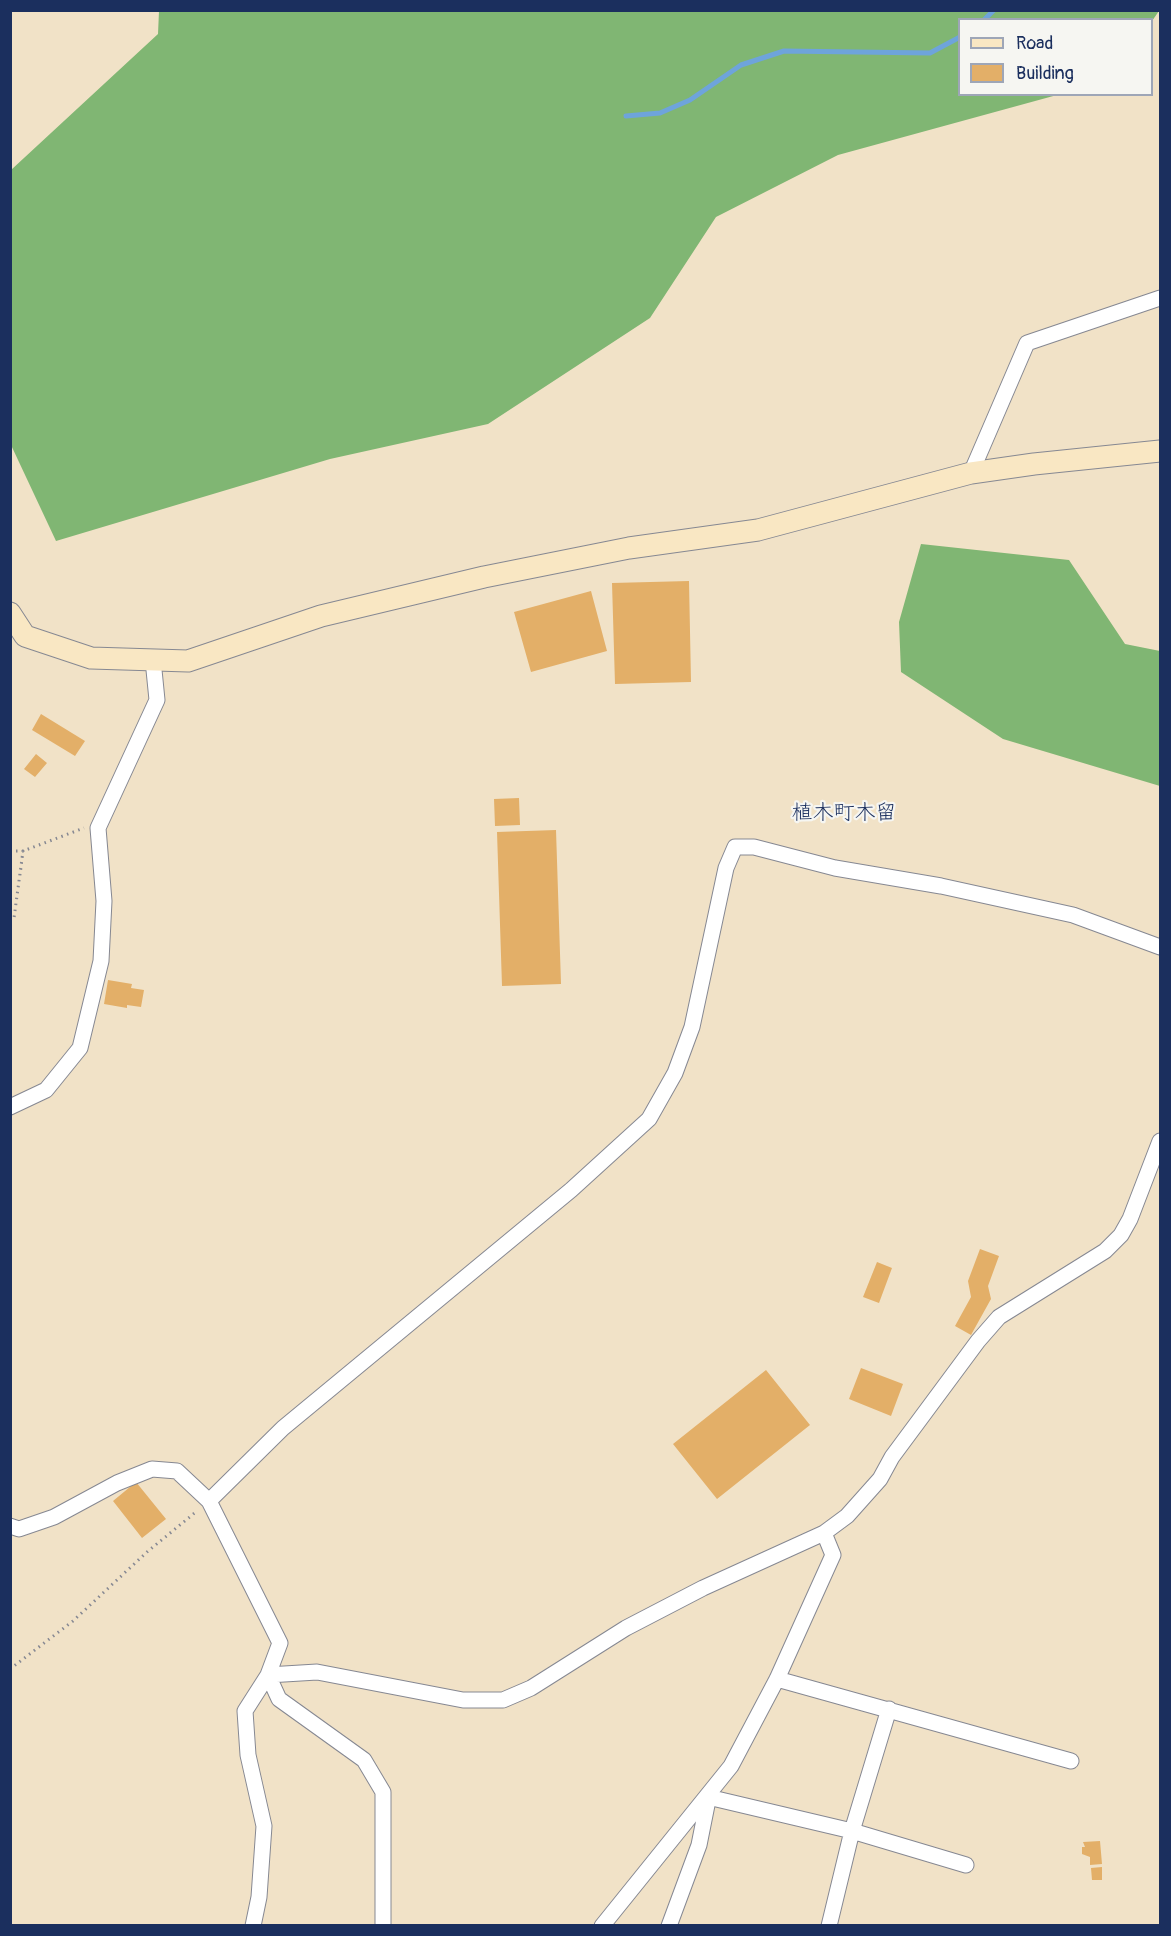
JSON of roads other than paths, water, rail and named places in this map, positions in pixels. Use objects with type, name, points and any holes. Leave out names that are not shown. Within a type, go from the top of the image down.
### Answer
[{"type":"street","points":[[971,473],[1027,343],[1161,298]]},
{"type":"street","points":[[10,613],[25,636],[91,658],[188,661],[321,616],[461,583],[630,548],[758,530],[868,503],[971,473],[1161,451]]},
{"type":"street","points":[[10,1107],[46,1090],[80,1048],[101,960],[104,901],[98,828],[157,700],[153,660]]},
{"type":"street","points":[[209,1502],[284,1428],[571,1190],[649,1119],[675,1073],[692,1027],[726,868],[735,847],[753,847],[835,868],[941,886],[1073,915],[1161,947]]},
{"type":"street","points":[[268,1675],[317,1672],[463,1700],[503,1700],[531,1688],[626,1628],[693,1593],[824,1533],[847,1516],[880,1479],[892,1457],[978,1341],[999,1317],[1105,1251],[1121,1234],[1130,1219],[1161,1141]]},
{"type":"street","points":[[10,1526],[19,1529],[54,1517],[117,1483],[152,1469],[177,1471],[209,1502],[280,1643],[268,1675],[245,1711],[248,1755],[264,1826],[259,1897],[253,1926]]},
{"type":"street","points":[[602,1926],[731,1766],[777,1679],[833,1555],[824,1533]]},
{"type":"street","points":[[268,1675],[279,1699],[364,1760],[383,1792],[383,1926]]},
{"type":"street","points":[[777,1679],[1071,1761]]},
{"type":"street","points":[[829,1926],[852,1831],[889,1709]]},
{"type":"street","points":[[708,1797],[852,1831],[966,1865]]},
{"type":"street","points":[[669,1926],[699,1845],[708,1797]]},
{"type":"waterway","points":[[986,18],[994,10]]},
{"type":"waterway","points":[[626,116],[660,113],[690,100],[741,65],[784,51],[930,53],[958,38]]},
{"type":"district","name":"植木町木留","points":[[844,814]]}]
